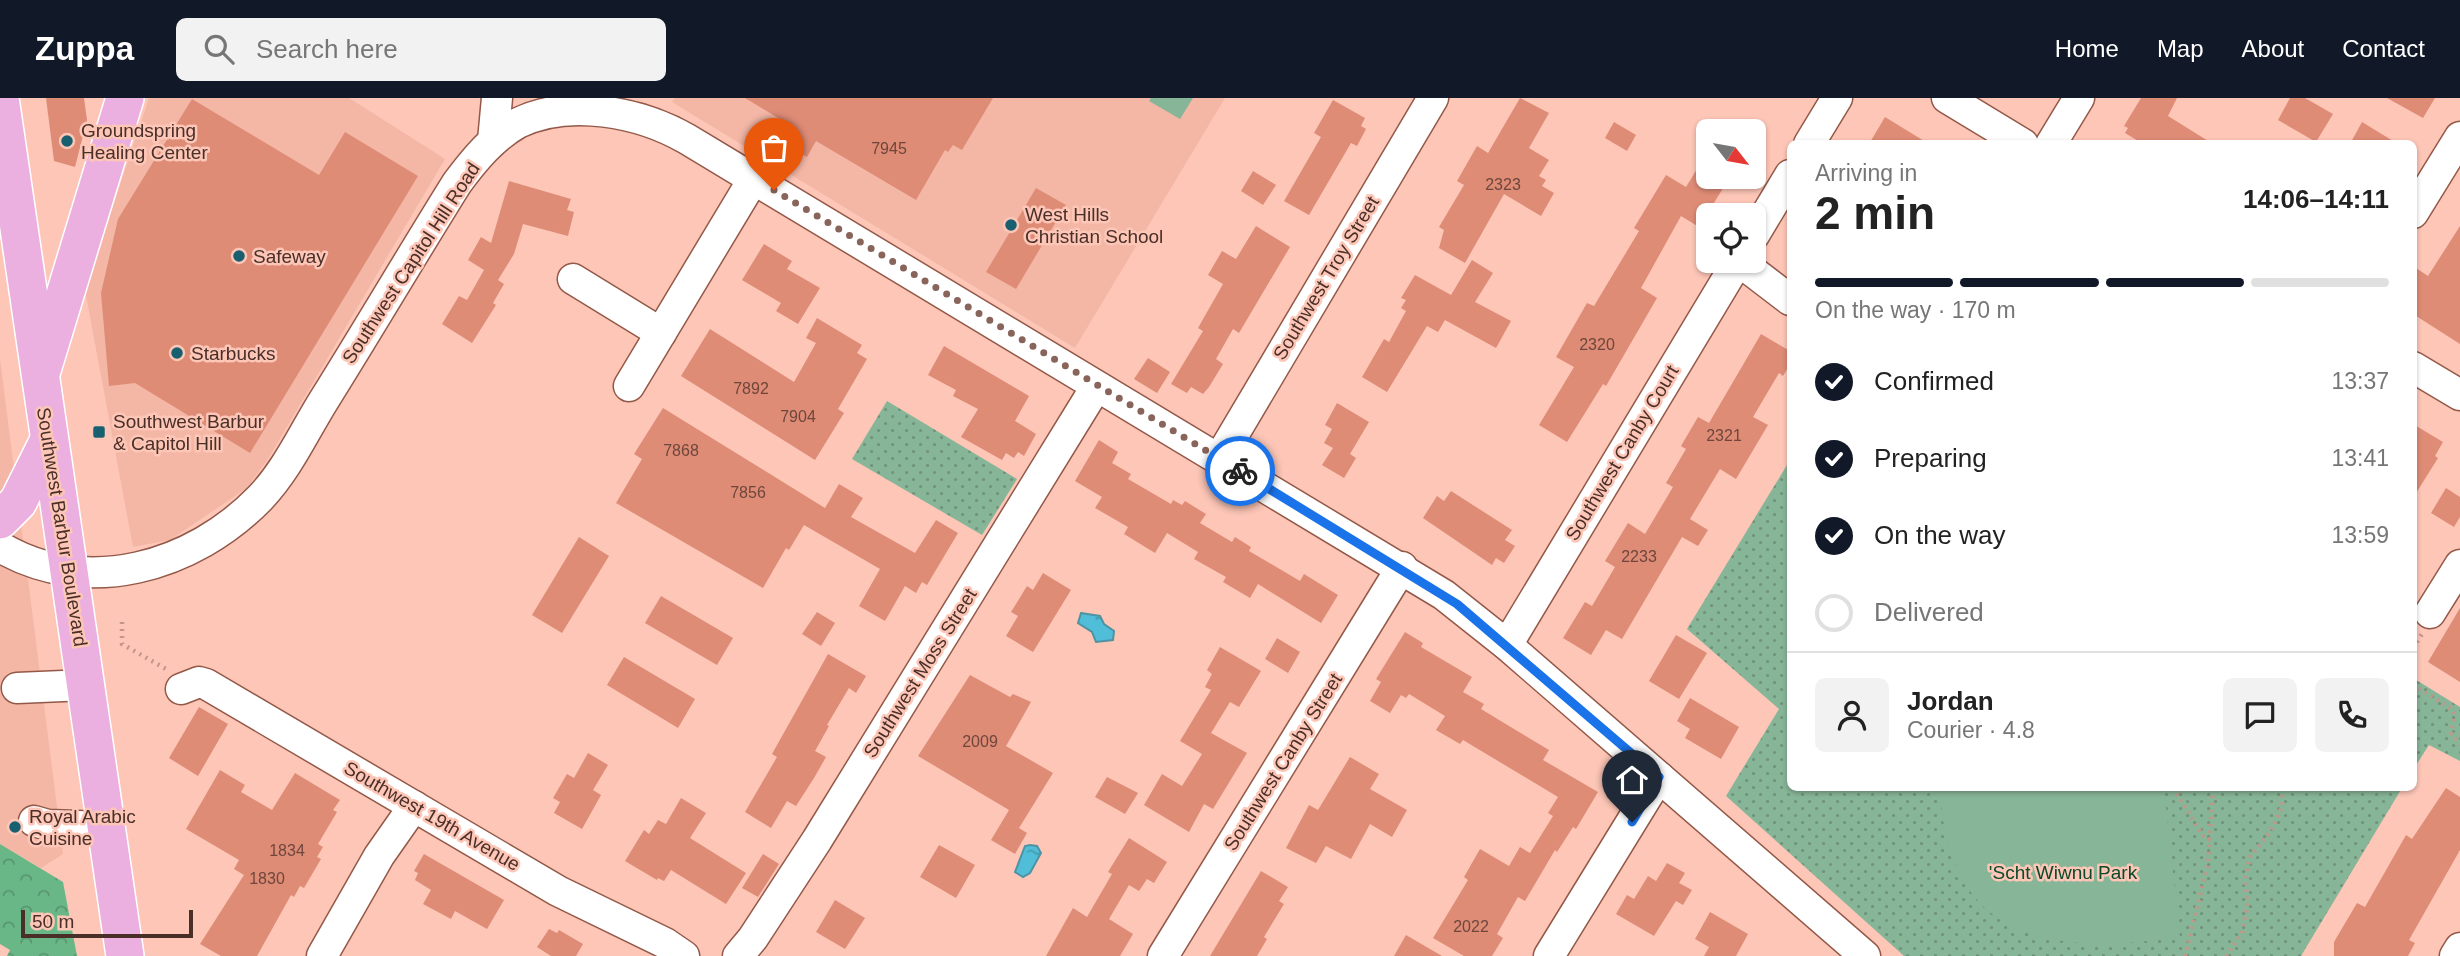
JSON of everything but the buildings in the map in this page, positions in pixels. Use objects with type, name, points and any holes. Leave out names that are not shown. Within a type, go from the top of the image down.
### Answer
[{"type":"main road","name":"Southwest Barbur Boulevard","points":[[0,98],[125,956]]},
{"type":"main road","points":[[40,377],[125,98]]},
{"type":"main road","points":[[0,520],[18,502],[49,440]]},
{"type":"street","points":[[493,141],[497,98]]},
{"type":"street","name":"Southwest Troy Street","points":[[1219,459],[1433,98]]},
{"type":"street","points":[[1811,140],[1837,98]]},
{"type":"street","points":[[1947,98],[2016,140]]},
{"type":"street","points":[[2054,140],[2080,98]]},
{"type":"street","name":"Southwest Capitol Hill Road","points":[[68,571],[122,572],[169,558],[205,542],[227,527],[261,497],[284,466],[457,183],[493,141],[519,122],[549,112],[579,109],[618,112],[656,122],[754,178],[1096,387],[1402,567],[1457,604],[1865,956]]},
{"type":"street","points":[[2417,207],[2460,137]]},
{"type":"street","points":[[629,386],[754,178]]},
{"type":"street","points":[[1766,215],[1787,180]]},
{"type":"street","name":"Southwest Canby Court","points":[[1507,645],[1731,273]]},
{"type":"street","points":[[1754,273],[1787,298]]},
{"type":"street","points":[[573,279],[661,333]]},
{"type":"street","points":[[2417,369],[2460,395]]},
{"type":"street","name":"Southwest Moss Street","points":[[738,956],[753,939],[817,840],[1096,387]]},
{"type":"street","points":[[0,547],[28,561],[68,571]]},
{"type":"street","points":[[2430,613],[2460,565]]},
{"type":"street","name":"Southwest Canby Street","points":[[1163,956],[1402,567]]},
{"type":"street","name":"Southwest 19th Avenue","points":[[181,689],[199,682],[206,684],[566,895],[665,943],[684,956]]},
{"type":"street","points":[[17,688],[86,685]]},
{"type":"street","points":[[1549,956],[1659,777]]},
{"type":"street","points":[[322,956],[379,856],[414,806]]},
{"type":"street","points":[[34,821],[48,825],[106,827]]},
{"type":"street","points":[[2455,956],[2460,948]]},
{"type":"path","points":[[122,622],[122,644],[171,672],[181,689]]},
{"type":"path","points":[[2417,688],[2454,712],[2451,733],[2460,744]]},
{"type":"path","points":[[2175,791],[2205,839],[2211,841]]},
{"type":"path","points":[[2185,956],[2198,913],[2211,841],[2213,791]]},
{"type":"path","points":[[2226,956],[2242,933],[2248,903],[2245,880],[2250,857],[2271,831],[2281,807],[2282,791]]},
{"type":"shaded area","name":"Safeway","points":[[149,98],[349,98],[445,159],[268,459],[247,488],[170,540],[133,547],[85,290]]},
{"type":"shaded area","name":"West Hills Christian School","points":[[675,98],[1225,98],[1075,348],[672,102]]},
{"type":"shaded area","points":[[0,359],[63,854],[41,868],[0,844]]},
{"type":"green space","points":[[1151,98],[1193,98],[1180,119],[1149,101]]},
{"type":"green space","points":[[887,401],[1017,479],[982,535],[852,459]]},
{"type":"green space","name":"'Scht Wiwnu Park","points":[[1787,465],[1787,791],[2400,791],[2301,956],[1904,956],[1726,796],[1779,709],[1687,629]]},
{"type":"green space","points":[[2417,680],[2460,707],[2460,761],[2429,745],[2417,764]]},
{"type":"green space","points":[[1940,791],[2164,791],[2180,937],[2088,943],[2048,939],[2014,927],[1984,907],[1962,878],[1947,839]]},
{"type":"green space","points":[[0,844],[63,882],[77,956],[7,956],[10,950],[0,944]]},
{"type":"water","points":[[1081,613],[1100,616],[1104,624],[1114,631],[1113,640],[1096,642],[1092,632],[1078,623]]},
{"type":"water","points":[[1025,846],[1037,846],[1041,853],[1030,873],[1023,877],[1015,872]]},
{"type":"way so far","points":[[774,190],[981,314],[1096,387],[1240,471]]},
{"type":"place","name":"Groundspring Healing Center","points":[[67,141]]},
{"type":"place","name":"West Hills Christian School","points":[[1011,225]]},
{"type":"place","name":"Safeway","points":[[239,256]]},
{"type":"place","name":"Starbucks","points":[[177,353]]},
{"type":"place","name":"Southwest Barbur & Capitol Hill","points":[[99,432]]},
{"type":"place","name":"Royal Arabic Cuisine","points":[[15,827]]},
{"type":"route","points":[[1240,471],[1402,567],[1457,604],[1659,777],[1632,822]]}]
